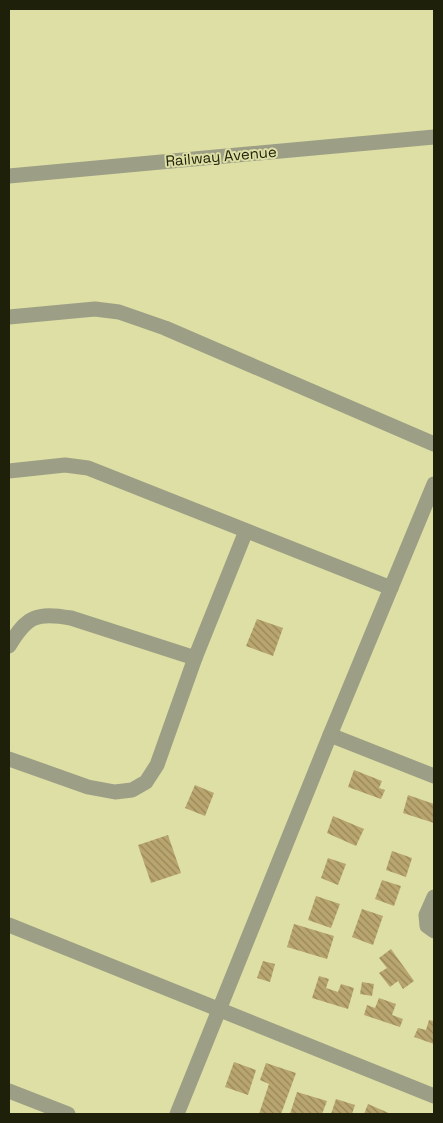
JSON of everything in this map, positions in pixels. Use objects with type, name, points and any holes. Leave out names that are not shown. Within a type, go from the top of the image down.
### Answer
[{"type":"street","name":"Railway Avenue","points":[[9,176],[434,137]]},
{"type":"street","points":[[9,317],[95,309],[119,312],[165,328],[434,444]]},
{"type":"street","points":[[9,471],[65,465],[88,468],[246,532],[392,588]]},
{"type":"street","points":[[177,1114],[218,1009],[434,484]]},
{"type":"street","points":[[9,759],[88,787],[115,792],[132,790],[146,782],[157,765],[195,658],[246,532]]},
{"type":"street","points":[[9,646],[24,624],[34,617],[45,615],[71,618],[195,658]]},
{"type":"street","points":[[330,735],[434,776]]},
{"type":"street","points":[[434,897],[426,915],[427,926],[434,932]]},
{"type":"street","points":[[9,925],[434,1096]]},
{"type":"street","points":[[9,1091],[68,1114]]},
{"type":"building","points":[[257,619],[283,628],[273,656],[246,646]]},
{"type":"building","points":[[354,770],[382,781],[379,788],[385,790],[381,799],[348,787]]},
{"type":"building","points":[[195,785],[214,793],[205,816],[185,808]]},
{"type":"building","points":[[408,795],[434,804],[434,823],[403,813]]},
{"type":"building","points":[[333,816],[364,829],[356,846],[327,833]]},
{"type":"building","points":[[168,835],[181,873],[151,883],[138,845]]},
{"type":"building","points":[[392,851],[412,858],[406,877],[386,870]]},
{"type":"building","points":[[328,858],[346,864],[338,885],[321,878]]},
{"type":"building","points":[[382,880],[401,886],[394,906],[375,899]]},
{"type":"building","points":[[316,896],[340,904],[331,928],[308,920]]},
{"type":"building","points":[[362,909],[383,916],[373,945],[352,937]]},
{"type":"building","points":[[294,924],[334,936],[327,959],[287,947]]},
{"type":"building","points":[[391,949],[414,981],[403,989],[398,981],[390,987],[379,973],[387,968],[379,958]]},
{"type":"building","points":[[263,961],[275,964],[270,982],[257,978]]},
{"type":"building","points":[[319,976],[329,979],[326,988],[338,992],[341,984],[354,988],[348,1009],[312,998]]},
{"type":"building","points":[[362,982],[374,984],[372,996],[360,994]]},
{"type":"building","points":[[379,998],[396,1004],[392,1015],[403,1019],[400,1027],[364,1015],[367,1005],[375,1008]]},
{"type":"building","points":[[429,1020],[434,1021],[434,1044],[414,1037],[418,1028],[426,1030]]},
{"type":"building","points":[[234,1062],[256,1070],[248,1095],[225,1087]]},
{"type":"building","points":[[266,1063],[296,1073],[281,1114],[259,1114],[269,1084],[260,1080]]},
{"type":"building","points":[[297,1092],[327,1101],[322,1114],[290,1114]]},
{"type":"building","points":[[336,1099],[355,1105],[352,1114],[331,1114]]},
{"type":"building","points":[[368,1104],[391,1114],[364,1114]]}]
